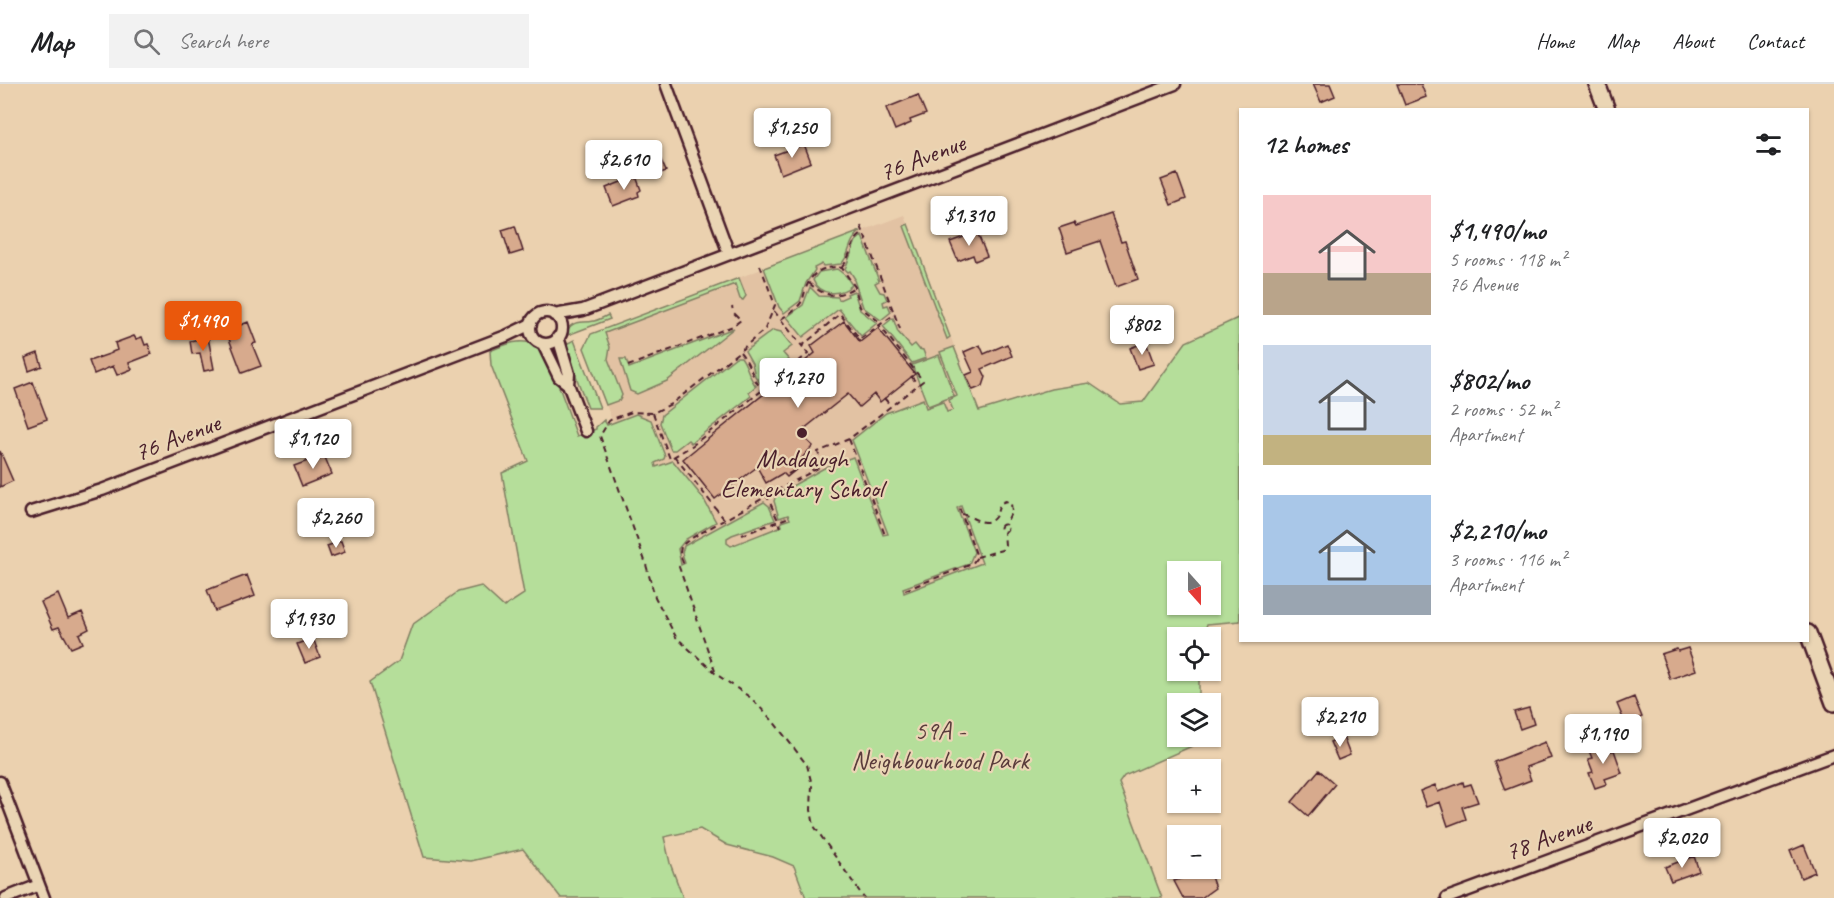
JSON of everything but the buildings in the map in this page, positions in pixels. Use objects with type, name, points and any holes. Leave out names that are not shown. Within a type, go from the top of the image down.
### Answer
[{"type":"main road","points":[[1597,84],[1606,108]]},
{"type":"main road","points":[[1809,636],[1834,703]]},
{"type":"street","points":[[666,84],[729,254]]},
{"type":"street","name":"76 Avenue","points":[[554,315],[583,310],[1175,84]]},
{"type":"street","name":"76 Avenue","points":[[561,325],[583,310]]},
{"type":"street","points":[[568,384],[559,377],[543,344],[532,336],[531,324],[535,317],[542,313],[554,315],[561,325],[558,337],[569,374],[568,384],[586,431]]},
{"type":"street","name":"76 Avenue","points":[[31,512],[102,490],[506,336],[531,324]]},
{"type":"street","name":"76 Avenue","points":[[506,336],[532,336]]},
{"type":"street","points":[[543,344],[552,343],[558,337]]},
{"type":"street","name":"78 Avenue","points":[[1447,898],[1834,755]]},
{"type":"street","points":[[0,782],[44,898]]},
{"type":"street","points":[[6,898],[39,885]]},
{"type":"path","points":[[861,226],[900,330]]},
{"type":"path","points":[[842,268],[849,257],[853,242],[864,233]]},
{"type":"path","points":[[760,266],[775,305],[765,329],[671,404],[653,413],[632,412],[612,419],[600,436],[645,561],[655,597],[676,637],[716,674],[751,698],[773,721],[807,765],[811,775],[811,810],[814,826],[864,898]]},
{"type":"path","points":[[781,319],[800,304],[808,282],[820,269],[842,268]]},
{"type":"path","points":[[716,674],[679,567],[683,563],[680,550],[684,543],[822,466],[818,452],[849,439],[923,381],[880,324],[860,307],[855,287],[842,268]]},
{"type":"path","points":[[808,282],[822,292],[835,296],[855,287]]},
{"type":"path","points":[[628,366],[733,326],[741,320],[732,307]]},
{"type":"path","points":[[653,413],[670,459],[693,445],[809,356],[773,310]]},
{"type":"path","points":[[802,346],[840,314],[860,339],[895,314]]},
{"type":"path","points":[[740,351],[749,363],[753,378],[762,390]]},
{"type":"path","points":[[911,376],[918,385]]},
{"type":"path","points":[[884,398],[891,406]]},
{"type":"path","points":[[849,439],[885,535]]},
{"type":"path","points":[[675,457],[725,520]]},
{"type":"path","points":[[788,474],[809,462],[813,471]]},
{"type":"path","points":[[767,496],[781,527]]},
{"type":"path","points":[[905,590],[972,564],[977,556],[1002,550],[1005,546],[1004,532],[1001,528],[1012,511],[1011,504],[1006,501],[1000,504],[995,517],[987,522],[981,522],[962,514]]},
{"type":"path","points":[[959,507],[977,556]]},
{"type":"path","points":[[742,535],[789,517]]},
{"type":"shaded area","name":"Maddaugh Elementary School","points":[[904,215],[1008,487],[982,563],[708,668],[584,348],[591,334]]},
{"type":"green space","points":[[908,224],[950,337],[947,339],[904,226]]},
{"type":"green space","points":[[861,231],[856,235],[841,264],[823,266],[822,264],[814,268],[800,301],[784,313],[779,307],[764,268]]},
{"type":"green space","points":[[862,236],[879,281],[875,283],[887,300],[883,302],[884,306],[888,305],[891,312],[881,320],[863,307],[855,279],[850,271],[845,269],[856,241]]},
{"type":"green space","points":[[837,269],[852,285],[847,289],[825,292],[813,280],[819,272]]},
{"type":"green space","points":[[739,278],[746,296],[743,300],[740,299],[735,284],[605,333],[610,347],[608,359],[622,395],[620,400],[606,405],[584,348],[591,334]]},
{"type":"green space","points":[[810,287],[819,296],[838,297],[839,300],[854,291],[860,310],[877,323],[861,336],[839,309],[803,337],[787,317],[803,305]]},
{"type":"green space","points":[[608,315],[610,319],[568,335],[565,334],[574,324],[596,321]]},
{"type":"green space","name":"59A - Neighbourhood Park","points":[[1239,317],[1239,621],[1207,624],[1206,627],[1167,627],[1167,681],[1199,681],[1199,693],[1167,693],[1167,747],[1190,747],[1124,776],[1119,783],[1162,898],[806,898],[794,866],[773,857],[727,845],[700,829],[664,837],[670,863],[683,898],[561,898],[523,849],[471,861],[424,857],[370,682],[399,661],[412,625],[458,592],[481,586],[504,607],[524,594],[502,473],[528,461],[491,365],[490,351],[518,342],[536,345],[553,373],[577,436],[596,429],[604,420],[607,425],[636,414],[651,420],[665,456],[664,459],[655,463],[656,467],[673,461],[703,498],[716,522],[686,539],[678,549],[681,565],[685,563],[682,553],[684,546],[764,502],[769,506],[775,520],[732,535],[727,538],[727,543],[731,546],[782,526],[781,522],[790,519],[788,515],[779,518],[774,501],[776,495],[826,467],[853,457],[883,535],[888,534],[852,440],[886,413],[923,399],[926,408],[943,402],[947,412],[953,410],[949,400],[957,396],[940,352],[954,347],[979,411],[1051,389],[1089,383],[1120,404],[1143,402],[1186,342]],"holes":[[[961,506],[982,563],[904,593],[903,588],[969,564],[974,552],[957,508]]]},
{"type":"green space","points":[[893,318],[898,332],[911,347],[915,344],[923,350],[926,358],[912,363],[883,326]]},
{"type":"green space","points":[[734,328],[667,381],[637,394],[630,391],[620,359],[626,359],[629,368]]},
{"type":"green space","points":[[773,330],[781,332],[792,346],[783,353],[789,360],[760,383],[745,351]]},
{"type":"green space","points":[[574,340],[600,408],[588,408],[564,345]]},
{"type":"green space","points":[[939,355],[954,396],[928,406],[912,365]]},
{"type":"green space","points":[[736,357],[741,357],[756,386],[749,392],[751,396],[691,443],[688,440],[675,450],[671,450],[660,423],[662,415]]},
{"type":"place","name":"Maddaugh Elementary School","points":[[802,433]]}]
